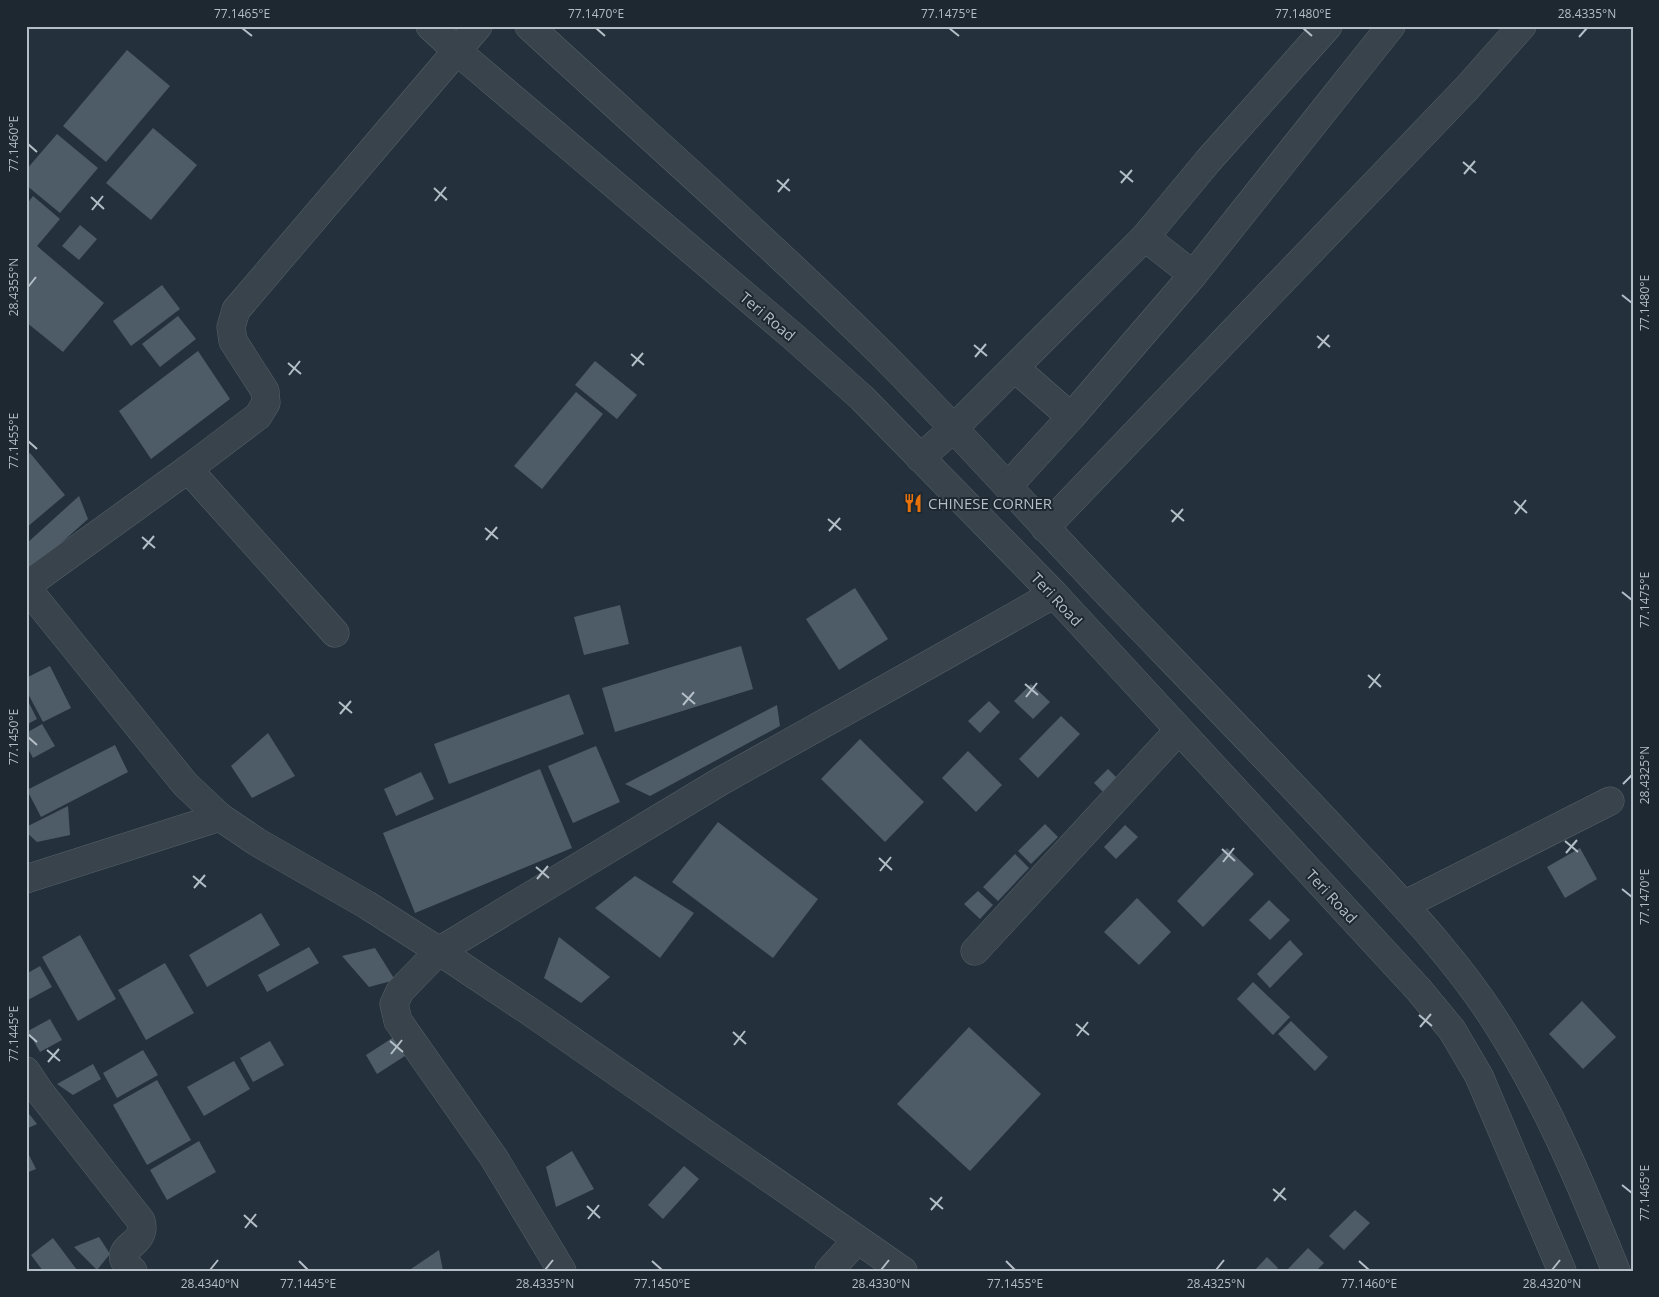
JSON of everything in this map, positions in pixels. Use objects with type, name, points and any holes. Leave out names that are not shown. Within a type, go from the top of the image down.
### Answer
[{"type":"street","name":"Teri Road","points":[[430,26],[795,338],[862,398],[1054,594],[1419,990],[1452,1030],[1479,1076],[1562,1271]]},
{"type":"street","points":[[478,26],[236,310],[231,327],[233,341],[265,391],[266,403],[258,416],[26,586],[185,784],[220,817],[257,842],[367,905],[439,951],[532,1013],[903,1271]]},
{"type":"street","points":[[529,26],[786,262],[879,352],[954,428],[1045,528],[1270,761],[1404,905],[1451,959],[1498,1024],[1547,1111],[1594,1216],[1616,1271]]},
{"type":"street","points":[[920,458],[954,428],[1146,237],[1208,161],[1328,26]]},
{"type":"street","points":[[1008,486],[1071,417],[1193,275],[1391,26]]},
{"type":"street","points":[[1045,528],[1460,95],[1522,26]]},
{"type":"street","points":[[1146,237],[1193,275]]},
{"type":"street","points":[[1015,368],[1071,417]]},
{"type":"street","points":[[188,469],[335,633]]},
{"type":"street","points":[[562,1271],[494,1158],[398,1021],[394,1004],[400,991],[439,951],[721,781],[1054,594]]},
{"type":"street","points":[[1116,662],[1145,632]]},
{"type":"street","points":[[975,951],[1179,730]]},
{"type":"street","points":[[1404,905],[1610,801]]},
{"type":"street","points":[[26,879],[220,817]]},
{"type":"street","points":[[26,1071],[40,1092],[141,1221],[143,1228],[140,1236],[123,1254],[124,1261],[133,1271]]},
{"type":"street","points":[[828,1271],[857,1240]]},
{"type":"building","points":[[127,50],[170,86],[106,162],[63,126]]},
{"type":"building","points":[[153,128],[197,165],[151,220],[106,183]]},
{"type":"building","points":[[57,134],[98,168],[60,213],[26,185],[26,170]]},
{"type":"building","points":[[33,196],[60,219],[37,246],[104,303],[63,352],[26,322],[26,205]]},
{"type":"building","points":[[80,225],[97,239],[79,260],[62,246]]},
{"type":"building","points":[[162,285],[180,309],[131,346],[113,321]]},
{"type":"building","points":[[178,316],[196,339],[160,367],[142,344]]},
{"type":"building","points":[[198,351],[230,399],[151,459],[119,411]]},
{"type":"building","points":[[595,361],[637,395],[617,419],[575,385]]},
{"type":"building","points":[[576,392],[603,414],[542,489],[514,466]]},
{"type":"building","points":[[30,453],[65,495],[26,528],[26,456]]},
{"type":"building","points":[[79,496],[88,519],[32,569],[26,564],[26,544]]},
{"type":"building","points":[[855,588],[888,639],[839,670],[806,619]]},
{"type":"building","points":[[620,605],[629,644],[584,655],[574,617]]},
{"type":"building","points":[[741,646],[753,689],[615,732],[602,688]]},
{"type":"building","points":[[50,666],[71,708],[43,722],[26,690],[26,678]]},
{"type":"building","points":[[1031,684],[1050,702],[1033,719],[1014,701]]},
{"type":"building","points":[[569,694],[584,734],[449,784],[434,744]]},
{"type":"building","points":[[26,697],[37,719],[26,725]]},
{"type":"building","points":[[989,701],[1000,712],[980,733],[968,721]]},
{"type":"building","points":[[777,705],[780,726],[650,796],[625,784]]},
{"type":"building","points":[[1061,716],[1080,734],[1038,778],[1019,759]]},
{"type":"building","points":[[42,724],[55,746],[33,758],[26,745],[26,733]]},
{"type":"building","points":[[268,733],[295,776],[252,798],[231,766]]},
{"type":"building","points":[[860,739],[924,802],[885,842],[821,779]]},
{"type":"building","points":[[115,745],[128,772],[41,817],[27,790]]},
{"type":"building","points":[[596,746],[620,802],[573,823],[548,766]]},
{"type":"building","points":[[968,751],[1002,785],[976,812],[942,778]]},
{"type":"building","points":[[540,769],[572,848],[415,913],[383,833]]},
{"type":"building","points":[[1108,769],[1124,785],[1110,799],[1094,783]]},
{"type":"building","points":[[421,772],[434,799],[396,816],[384,789]]},
{"type":"building","points":[[68,806],[70,835],[37,842],[26,832],[26,827]]},
{"type":"building","points":[[718,822],[818,899],[773,958],[672,882]]},
{"type":"building","points":[[1045,824],[1058,837],[1031,864],[1018,851]]},
{"type":"building","points":[[1125,825],[1138,837],[1116,859],[1104,847]]},
{"type":"building","points":[[1227,848],[1254,874],[1203,927],[1177,901]]},
{"type":"building","points":[[1580,848],[1597,879],[1565,898],[1547,867]]},
{"type":"building","points":[[1015,854],[1029,868],[998,901],[983,887]]},
{"type":"building","points":[[635,876],[694,913],[660,958],[595,908]]},
{"type":"building","points":[[978,891],[993,905],[980,919],[964,904]]},
{"type":"building","points":[[1137,898],[1171,932],[1139,965],[1104,932]]},
{"type":"building","points":[[1269,900],[1290,920],[1270,940],[1249,920]]},
{"type":"building","points":[[261,913],[280,945],[207,987],[189,955]]},
{"type":"building","points":[[80,935],[116,999],[78,1021],[42,957]]},
{"type":"building","points":[[559,937],[610,977],[581,1003],[544,978]]},
{"type":"building","points":[[1290,940],[1303,954],[1270,988],[1257,974]]},
{"type":"building","points":[[309,947],[319,963],[267,992],[258,975]]},
{"type":"building","points":[[375,948],[395,980],[369,987],[342,956]]},
{"type":"building","points":[[165,963],[194,1013],[146,1040],[118,990]]},
{"type":"building","points":[[40,966],[52,987],[26,1001],[26,974]]},
{"type":"building","points":[[1253,982],[1290,1017],[1273,1035],[1237,999]]},
{"type":"building","points":[[1582,1001],[1616,1037],[1583,1069],[1549,1034]]},
{"type":"building","points":[[50,1019],[62,1040],[40,1052],[28,1031]]},
{"type":"building","points":[[1291,1021],[1328,1057],[1315,1071],[1278,1034]]},
{"type":"building","points":[[969,1027],[1041,1094],[970,1171],[897,1104]]},
{"type":"building","points":[[397,1035],[408,1054],[377,1074],[366,1055]]},
{"type":"building","points":[[270,1041],[284,1065],[253,1082],[240,1058]]},
{"type":"building","points":[[143,1050],[158,1075],[117,1098],[103,1073]]},
{"type":"building","points":[[234,1061],[250,1089],[204,1116],[187,1087]]},
{"type":"building","points":[[93,1064],[101,1079],[73,1095],[57,1084]]},
{"type":"building","points":[[157,1080],[191,1140],[147,1165],[113,1105]]},
{"type":"building","points":[[26,1110],[37,1124],[26,1129]]},
{"type":"building","points":[[199,1141],[216,1172],[167,1200],[150,1170]]},
{"type":"building","points":[[26,1149],[36,1169],[26,1173]]},
{"type":"building","points":[[572,1151],[594,1189],[556,1207],[546,1167]]},
{"type":"building","points":[[684,1166],[699,1179],[663,1219],[648,1205]]},
{"type":"building","points":[[1355,1210],[1370,1223],[1344,1250],[1329,1236]]},
{"type":"building","points":[[99,1237],[110,1254],[97,1270],[74,1247]]},
{"type":"building","points":[[53,1238],[76,1271],[43,1271],[31,1255]]},
{"type":"building","points":[[1308,1248],[1324,1263],[1316,1271],[1286,1271]]},
{"type":"building","points":[[439,1250],[443,1271],[408,1271]]},
{"type":"building","points":[[1267,1257],[1278,1268],[1275,1271],[1254,1271]]},
{"type":"place","name":"CHINESE CORNER","points":[[913,503]]}]
